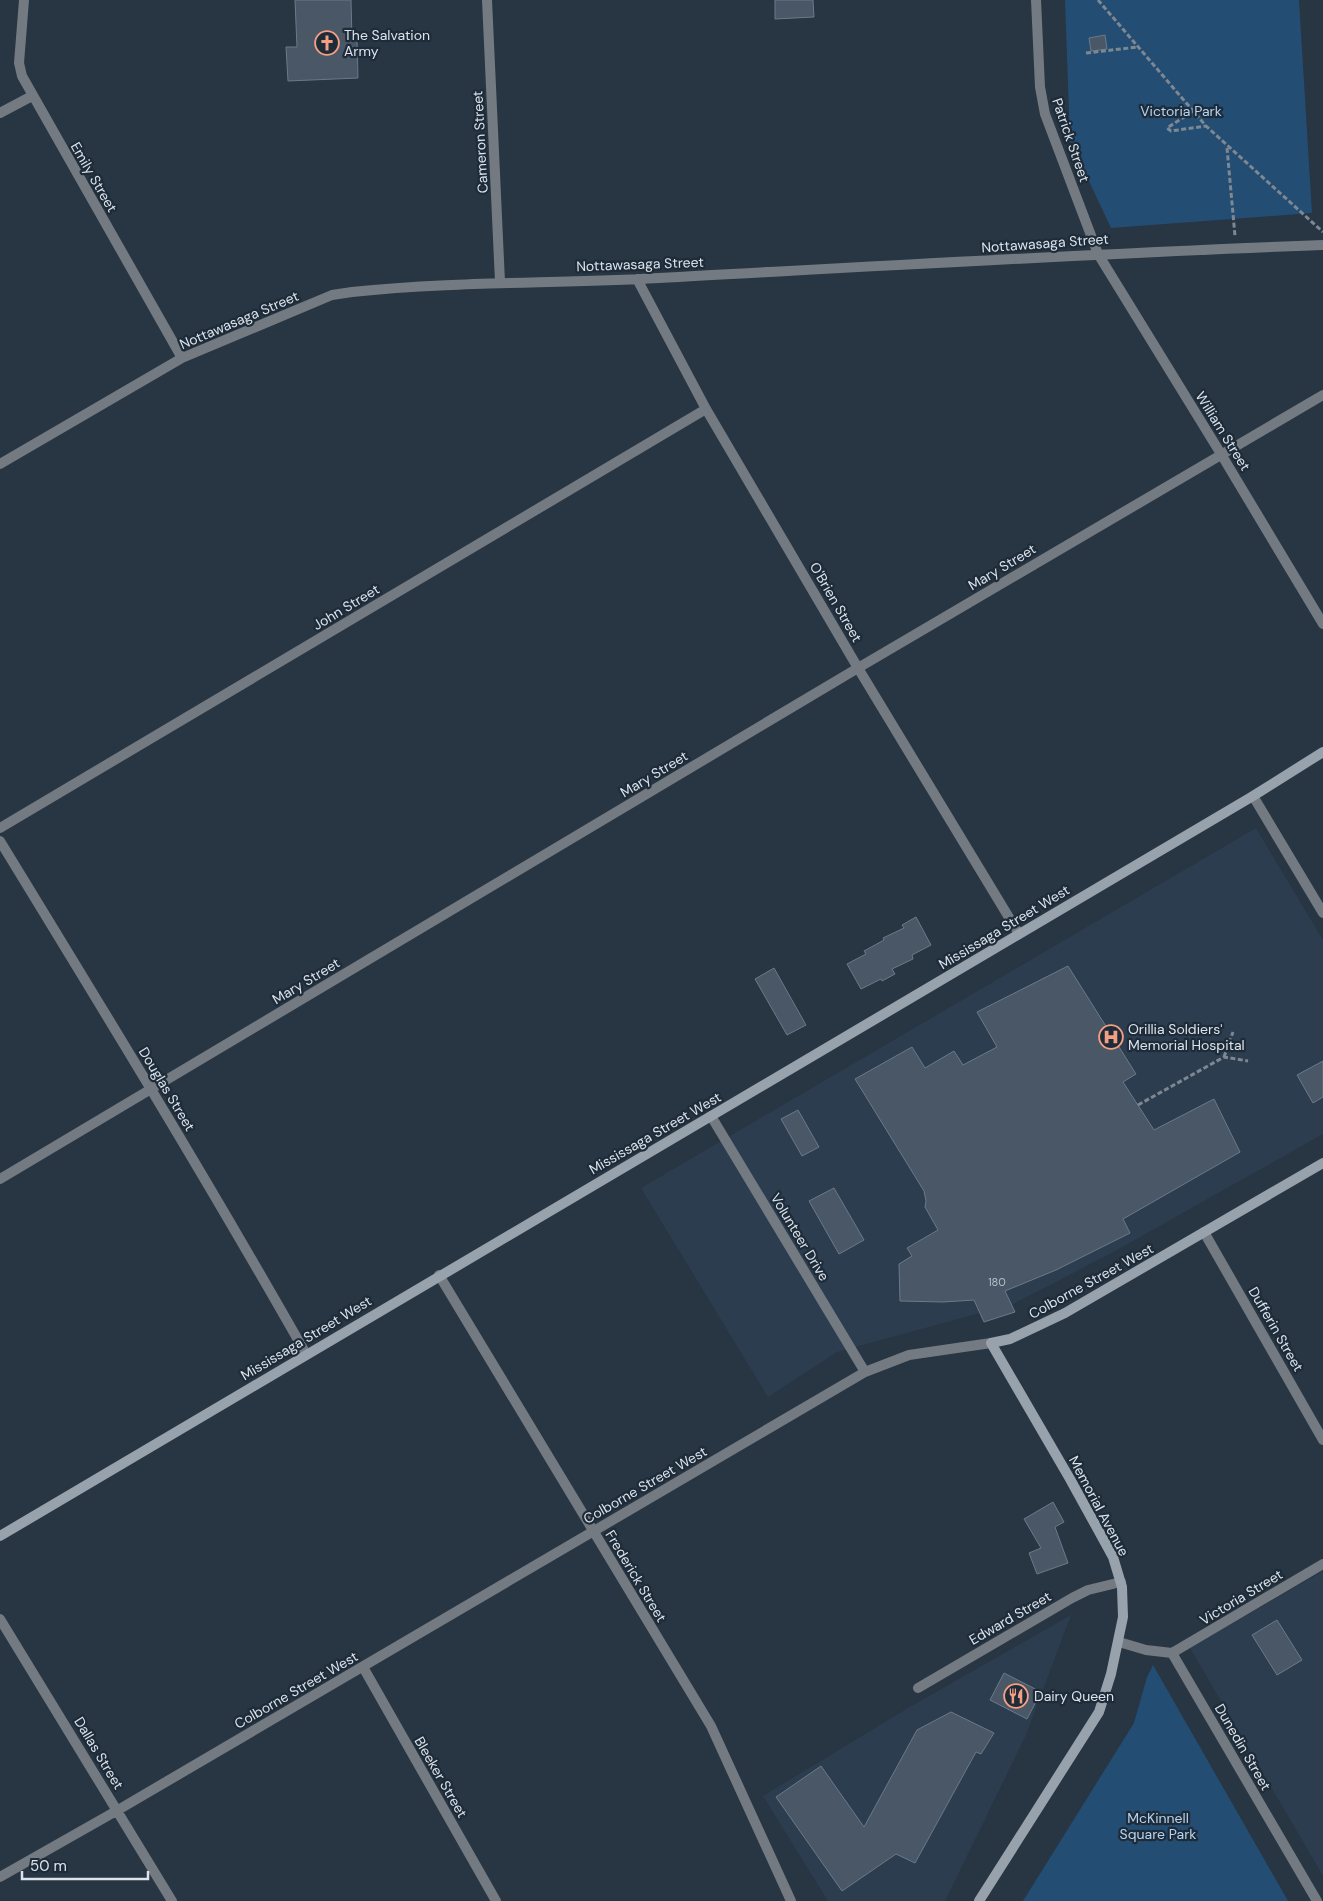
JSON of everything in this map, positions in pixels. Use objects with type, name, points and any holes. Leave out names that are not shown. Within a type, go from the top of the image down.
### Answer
[{"type":"street","name":"Emily Street","points":[[24,0],[19,63],[22,76],[182,358]]},
{"type":"street","name":"Cameron Street","points":[[487,0],[500,282]]},
{"type":"street","name":"Patrick Street","points":[[1036,0],[1040,87],[1045,114],[1098,254]]},
{"type":"street","points":[[0,113],[32,96]]},
{"type":"street","name":"Nottawasaga Street","points":[[0,464],[182,358],[332,295],[378,289],[500,282],[636,280],[1098,254],[1323,245]]},
{"type":"street","name":"William Street","points":[[1098,254],[1323,624]]},
{"type":"street","name":"O'Brien Street","points":[[636,280],[706,409],[858,668],[1019,934]]},
{"type":"street","name":"Mary Street","points":[[0,1179],[858,668],[1323,395]]},
{"type":"street","name":"John Street","points":[[0,828],[706,409]]},
{"type":"street","name":"Mississaga Street West","points":[[0,1536],[1253,796],[1323,752]]},
{"type":"street","points":[[1253,796],[1323,913]]},
{"type":"street","name":"Douglas Street","points":[[0,841],[252,1258],[306,1354]]},
{"type":"street","name":"Volunteer Drive","points":[[711,1116],[865,1372]]},
{"type":"street","name":"Colborne Street West","points":[[0,1877],[363,1667],[865,1372],[909,1355],[1010,1339],[1065,1313],[1323,1163]]},
{"type":"street","name":"Dufferin Street","points":[[1204,1232],[1323,1440]]},
{"type":"street","name":"Frederick Street","points":[[439,1275],[592,1532],[711,1726],[791,1901]]},
{"type":"street","name":"Memorial Avenue","points":[[979,1901],[1099,1712],[1111,1674],[1123,1617],[1121,1582],[1113,1557],[1070,1478],[991,1343]]},
{"type":"street","name":"Victoria Street","points":[[1172,1653],[1323,1564]]},
{"type":"street","name":"Edward Street","points":[[918,1688],[1072,1598],[1088,1590],[1121,1582]]},
{"type":"street","name":"Dallas Street","points":[[0,1619],[172,1901]]},
{"type":"street","points":[[1119,1642],[1146,1650],[1172,1653]]},
{"type":"street","name":"Dunedin Street","points":[[1172,1653],[1317,1901]]},
{"type":"street","name":"Bleeker Street","points":[[363,1667],[496,1901]]},
{"type":"path","points":[[1098,0],[1192,112],[1227,147],[1323,232]]},
{"type":"path","points":[[1086,53],[1138,47]]},
{"type":"path","points":[[1192,112],[1167,128],[1171,131],[1206,126]]},
{"type":"path","points":[[1227,147],[1235,248]]},
{"type":"path","points":[[1224,1057],[1233,1032]]},
{"type":"path","points":[[1138,1105],[1224,1057],[1248,1061]]},
{"type":"shaded area","name":"Orillia Soldiers' Memorial Hospital","points":[[1256,828],[1323,940],[1323,1134],[1108,1255],[1013,1304],[837,1352],[768,1397],[641,1188]]},
{"type":"shaded area","points":[[1323,1571],[1323,1876],[1190,1648]]},
{"type":"shaded area","points":[[1071,1615],[1026,1735],[945,1901],[828,1901],[763,1796],[908,1708]]},
{"type":"green space","name":"Victoria Park","points":[[1065,0],[1299,0],[1312,213],[1111,228],[1070,141]]},
{"type":"green space","name":"McKinnell Square Park","points":[[1153,1665],[1288,1901],[1023,1901],[1134,1723],[1147,1677]]},
{"type":"building","name":"The Salvation Army","points":[[295,0],[351,0],[352,40],[357,39],[358,78],[288,81],[286,47],[297,47]]},
{"type":"building","points":[[775,0],[813,0],[814,17],[775,19]]},
{"type":"building","points":[[1105,35],[1107,49],[1091,51],[1089,38]]},
{"type":"building","points":[[916,917],[931,945],[912,955],[913,959],[892,969],[895,974],[861,989],[847,964],[866,954],[864,951],[884,940],[883,938],[904,928],[902,925]]},
{"type":"building","points":[[1068,966],[1136,1074],[1123,1082],[1154,1130],[1214,1099],[1240,1152],[1123,1219],[1130,1233],[1056,1270],[1005,1291],[1015,1312],[984,1322],[974,1300],[943,1302],[900,1301],[899,1264],[912,1256],[907,1248],[938,1230],[925,1207],[924,1191],[855,1079],[912,1047],[925,1068],[954,1051],[963,1065],[997,1047],[977,1012]]},
{"type":"building","points":[[774,968],[806,1025],[787,1035],[755,979]]},
{"type":"building","points":[[1323,1061],[1323,1097],[1313,1103],[1297,1075]]},
{"type":"building","points":[[798,1110],[819,1147],[802,1156],[781,1119]]},
{"type":"building","points":[[834,1188],[864,1240],[839,1254],[809,1201]]},
{"type":"building","points":[[1053,1502],[1064,1522],[1055,1527],[1068,1563],[1037,1574],[1029,1553],[1041,1548],[1024,1519]]},
{"type":"building","points":[[1277,1620],[1302,1660],[1277,1675],[1252,1635]]},
{"type":"building","points":[[1004,1673],[1041,1692],[1027,1719],[990,1700]]},
{"type":"building","points":[[951,1712],[994,1733],[981,1754],[976,1752],[915,1863],[896,1854],[842,1891],[776,1797],[821,1766],[864,1827],[917,1730]]},
{"type":"place","name":"The Salvation Army","points":[[327,43]]},
{"type":"place","name":"Orillia Soldiers' Memorial Hospital","points":[[1111,1037]]},
{"type":"place","name":"Dairy Queen","points":[[1016,1696]]}]
